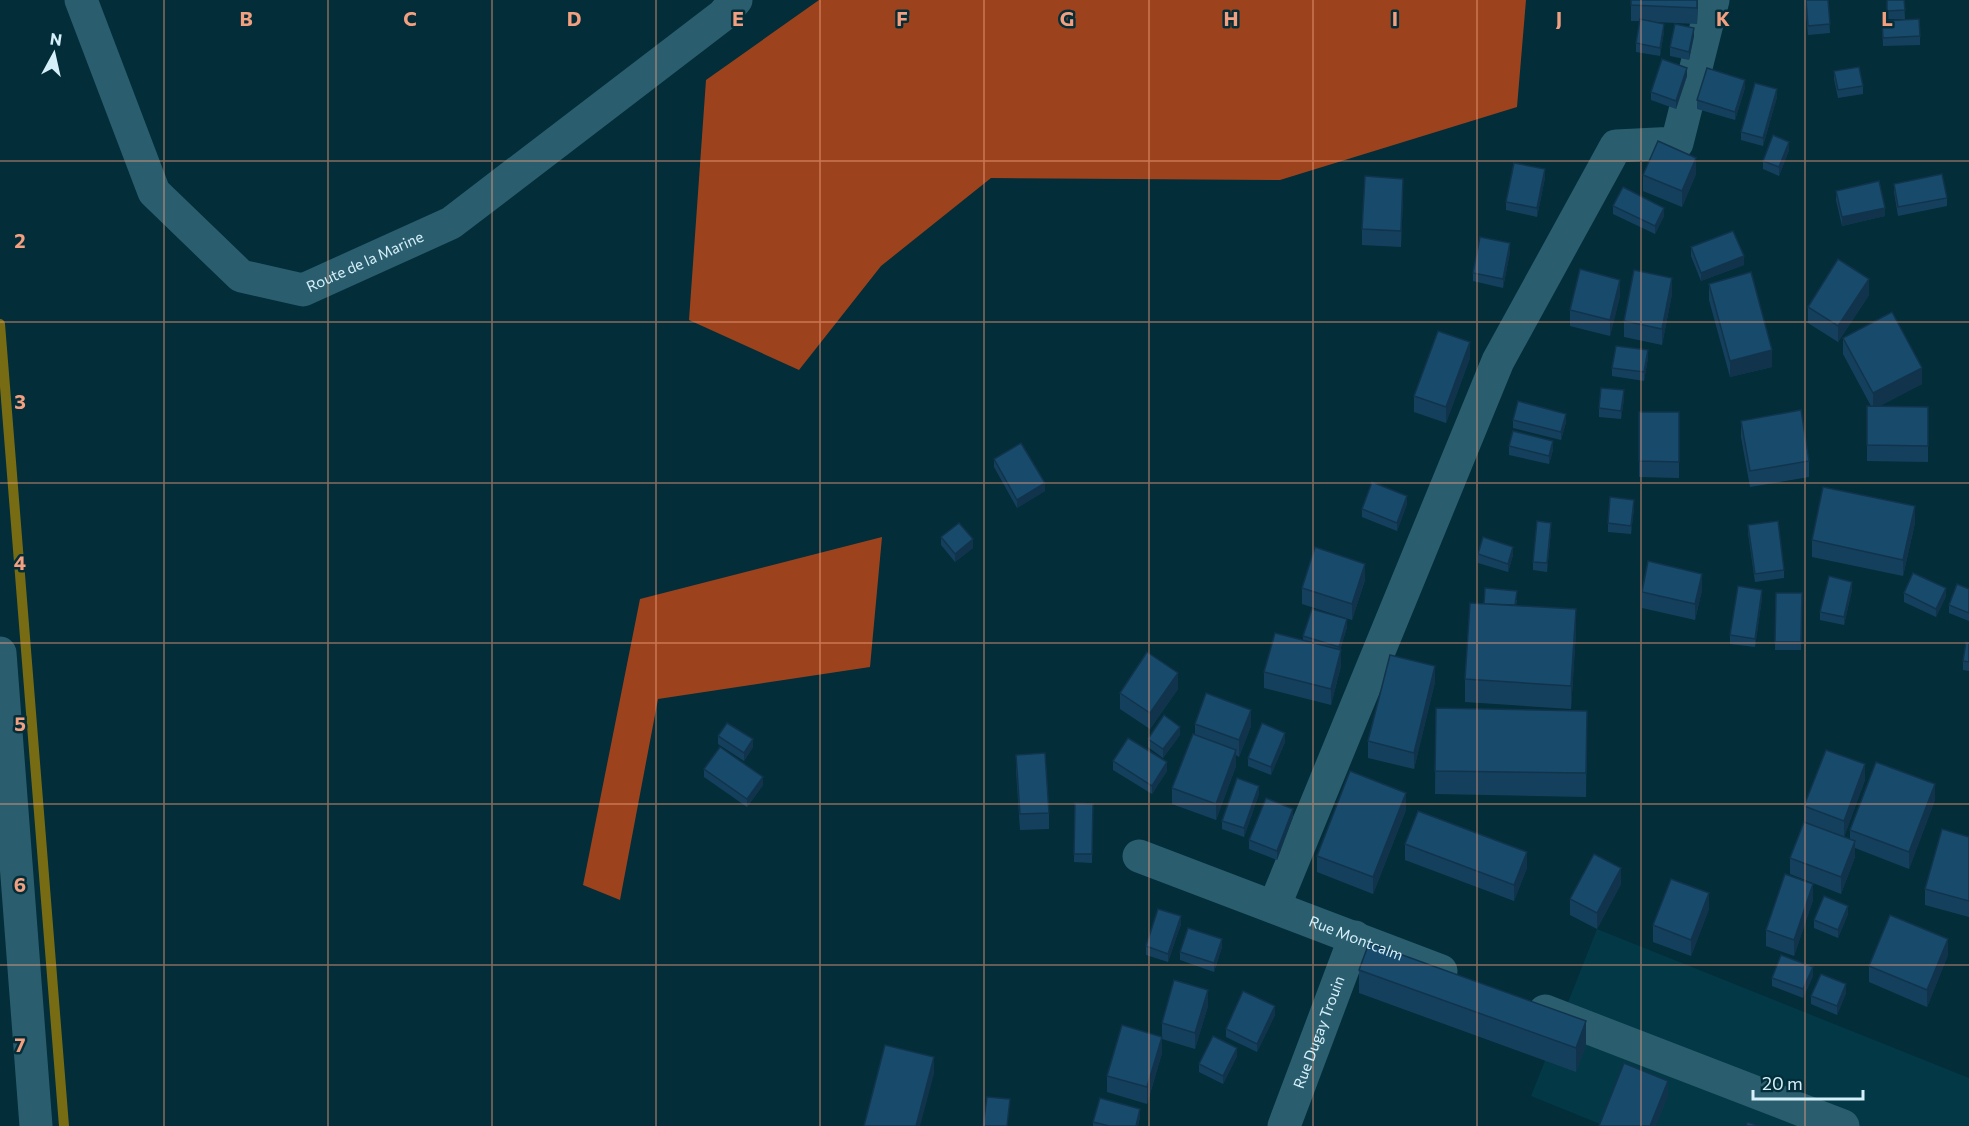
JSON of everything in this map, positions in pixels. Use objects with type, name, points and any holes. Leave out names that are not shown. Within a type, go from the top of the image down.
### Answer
[{"type":"street","name":"Route de la Marine","points":[[81,0],[154,192],[241,276],[303,290],[451,223],[723,15],[736,0]]},
{"type":"street","points":[[1274,907],[1498,361],[1616,146],[1677,143],[1713,0]]},
{"type":"street","points":[[0,652],[36,1126]]},
{"type":"street","name":"Rue Montcalm","points":[[1139,856],[1466,980]]},
{"type":"street","name":"Rue Dugay Trouin","points":[[1284,1126],[1354,937]]},
{"type":"street","points":[[1521,1002],[1843,1126]]},
{"type":"shaded area","points":[[819,0],[1526,0],[1517,107],[1280,180],[991,178],[881,266],[799,370],[689,320],[706,80]]},
{"type":"shaded area","points":[[882,537],[870,667],[658,699],[620,900],[583,885],[640,599]]},
{"type":"shaded area","points":[[1597,929],[1969,1078],[1969,1126],[1605,1126],[1531,1096]]},
{"type":"building","points":[[1631,0],[1697,0],[1697,8],[1631,5]]},
{"type":"building","points":[[1806,0],[1828,0],[1830,24],[1808,26]]},
{"type":"building","points":[[1887,0],[1904,0],[1905,10],[1887,11]]},
{"type":"building","points":[[1640,19],[1664,24],[1660,48],[1636,43]]},
{"type":"building","points":[[1919,19],[1920,36],[1883,38],[1882,21]]},
{"type":"building","points":[[1675,24],[1694,28],[1689,52],[1670,47]]},
{"type":"building","points":[[1662,59],[1687,68],[1676,101],[1651,92]]},
{"type":"building","points":[[1859,67],[1863,86],[1838,90],[1834,71]]},
{"type":"building","points":[[1707,68],[1745,80],[1735,112],[1697,100]]},
{"type":"building","points":[[1755,83],[1777,89],[1763,138],[1741,132]]},
{"type":"building","points":[[1773,135],[1789,142],[1779,167],[1763,161]]},
{"type":"building","points":[[1658,141],[1696,158],[1682,191],[1643,175]]},
{"type":"building","points":[[1514,163],[1545,169],[1537,208],[1506,202]]},
{"type":"building","points":[[1942,174],[1947,198],[1898,207],[1894,184]]},
{"type":"building","points":[[1365,176],[1403,179],[1401,231],[1362,229]]},
{"type":"building","points":[[1879,181],[1885,208],[1842,217],[1836,191]]},
{"type":"building","points":[[1623,187],[1664,208],[1655,226],[1613,206]]},
{"type":"building","points":[[1733,231],[1744,256],[1701,273],[1691,247]]},
{"type":"building","points":[[1480,237],[1510,243],[1503,279],[1473,273]]},
{"type":"building","points":[[1838,259],[1869,279],[1838,326],[1808,307]]},
{"type":"building","points":[[1580,269],[1620,280],[1610,320],[1570,310]]},
{"type":"building","points":[[1634,270],[1672,278],[1662,329],[1624,321]]},
{"type":"building","points":[[1751,272],[1772,350],[1730,361],[1709,284]]},
{"type":"building","points":[[1892,312],[1922,368],[1873,393],[1843,338]]},
{"type":"building","points":[[1438,331],[1470,342],[1446,407],[1414,396]]},
{"type":"building","points":[[1616,346],[1648,350],[1644,372],[1612,368]]},
{"type":"building","points":[[1601,388],[1624,390],[1621,411],[1599,408]]},
{"type":"building","points":[[1518,401],[1566,414],[1561,432],[1513,420]]},
{"type":"building","points":[[1867,406],[1928,407],[1928,446],[1867,445]]},
{"type":"building","points":[[1801,410],[1809,461],[1750,471],[1741,421]]},
{"type":"building","points":[[1639,412],[1679,412],[1679,462],[1639,461]]},
{"type":"building","points":[[1513,431],[1553,441],[1549,456],[1509,446]]},
{"type":"building","points":[[1021,443],[1045,483],[1017,500],[994,459]]},
{"type":"building","points":[[1372,482],[1407,496],[1397,523],[1362,509]]},
{"type":"building","points":[[1823,487],[1915,506],[1903,560],[1812,540]]},
{"type":"building","points":[[1610,497],[1634,500],[1631,526],[1608,523]]},
{"type":"building","points":[[1537,521],[1551,523],[1547,563],[1533,562]]},
{"type":"building","points":[[1778,521],[1784,570],[1755,574],[1748,525]]},
{"type":"building","points":[[959,523],[973,539],[955,554],[941,537]]},
{"type":"building","points":[[1483,537],[1513,547],[1508,564],[1478,554]]},
{"type":"building","points":[[1315,547],[1365,564],[1352,604],[1302,588]]},
{"type":"building","points":[[1648,561],[1702,574],[1695,604],[1642,592]]},
{"type":"building","points":[[1913,573],[1946,588],[1936,609],[1904,593]]},
{"type":"building","points":[[1829,576],[1852,582],[1844,617],[1820,612]]},
{"type":"building","points":[[1957,584],[1969,589],[1969,613],[1949,605]]},
{"type":"building","points":[[1738,586],[1762,590],[1755,639],[1730,635]]},
{"type":"building","points":[[1485,588],[1517,591],[1515,605],[1484,604]]},
{"type":"building","points":[[1776,593],[1802,593],[1801,642],[1775,642]]},
{"type":"building","points":[[1470,603],[1576,609],[1571,686],[1465,679]]},
{"type":"building","points":[[1312,609],[1347,619],[1339,647],[1303,636]]},
{"type":"building","points":[[1275,633],[1341,650],[1331,689],[1264,672]]},
{"type":"building","points":[[1966,642],[1969,643],[1969,662],[1963,661]]},
{"type":"building","points":[[1147,652],[1178,673],[1150,713],[1120,693]]},
{"type":"building","points":[[1390,655],[1435,666],[1414,753],[1368,741]]},
{"type":"building","points":[[1206,693],[1251,710],[1239,740],[1195,724]]},
{"type":"building","points":[[1436,708],[1587,711],[1586,773],[1435,771]]},
{"type":"building","points":[[1164,715],[1180,727],[1163,749],[1148,739]]},
{"type":"building","points":[[727,723],[753,739],[744,753],[718,736]]},
{"type":"building","points":[[1262,723],[1285,733],[1271,767],[1248,758]]},
{"type":"building","points":[[1193,734],[1236,750],[1216,804],[1172,788]]},
{"type":"building","points":[[1128,738],[1167,762],[1152,786],[1113,761]]},
{"type":"building","points":[[720,747],[763,777],[747,799],[704,769]]},
{"type":"building","points":[[1826,750],[1865,764],[1844,821],[1804,806]]},
{"type":"building","points":[[1045,753],[1049,813],[1020,814],[1016,755]]},
{"type":"building","points":[[1876,762],[1935,784],[1909,852],[1850,830]]},
{"type":"building","points":[[1350,771],[1406,793],[1373,877],[1317,856]]},
{"type":"building","points":[[1237,778],[1259,786],[1244,828],[1222,821]]},
{"type":"building","points":[[1266,798],[1293,809],[1277,851],[1249,840]]},
{"type":"building","points":[[1075,803],[1093,804],[1092,854],[1074,854]]},
{"type":"building","points":[[1418,811],[1527,852],[1514,885],[1405,844]]},
{"type":"building","points":[[1804,822],[1855,841],[1841,877],[1790,858]]},
{"type":"building","points":[[1942,829],[1969,837],[1969,901],[1925,889]]},
{"type":"building","points":[[1594,854],[1621,868],[1597,913],[1570,899]]},
{"type":"building","points":[[1785,874],[1813,884],[1794,940],[1766,930]]},
{"type":"building","points":[[1671,879],[1709,893],[1691,940],[1653,925]]},
{"type":"building","points":[[1824,896],[1848,906],[1838,930],[1814,920]]},
{"type":"building","points":[[1158,909],[1181,916],[1168,954],[1146,946]]},
{"type":"building","points":[[1890,915],[1948,939],[1927,990],[1869,966]]},
{"type":"building","points":[[1188,928],[1222,939],[1214,963],[1180,952]]},
{"type":"building","points":[[1369,943],[1586,1021],[1576,1048],[1359,970]]},
{"type":"building","points":[[1781,955],[1813,967],[1803,989],[1772,978]]},
{"type":"building","points":[[1821,974],[1846,984],[1837,1006],[1811,996]]},
{"type":"building","points":[[1174,980],[1208,990],[1195,1033],[1162,1023]]},
{"type":"building","points":[[1243,991],[1275,1006],[1257,1044],[1226,1029]]},
{"type":"building","points":[[1122,1025],[1162,1037],[1147,1087],[1107,1076]]},
{"type":"building","points":[[1213,1036],[1237,1048],[1223,1076],[1199,1064]]},
{"type":"building","points":[[885,1045],[934,1057],[916,1126],[864,1126]]},
{"type":"building","points":[[1624,1063],[1668,1081],[1650,1126],[1599,1126]]},
{"type":"building","points":[[987,1097],[1010,1099],[1007,1126],[983,1126]]},
{"type":"building","points":[[1100,1098],[1140,1109],[1136,1126],[1109,1126],[1093,1122]]},
{"type":"building","points":[[1747,1122],[1761,1126],[1746,1126]]},
{"type":"waterway","points":[[0,324],[64,1126]]}]
